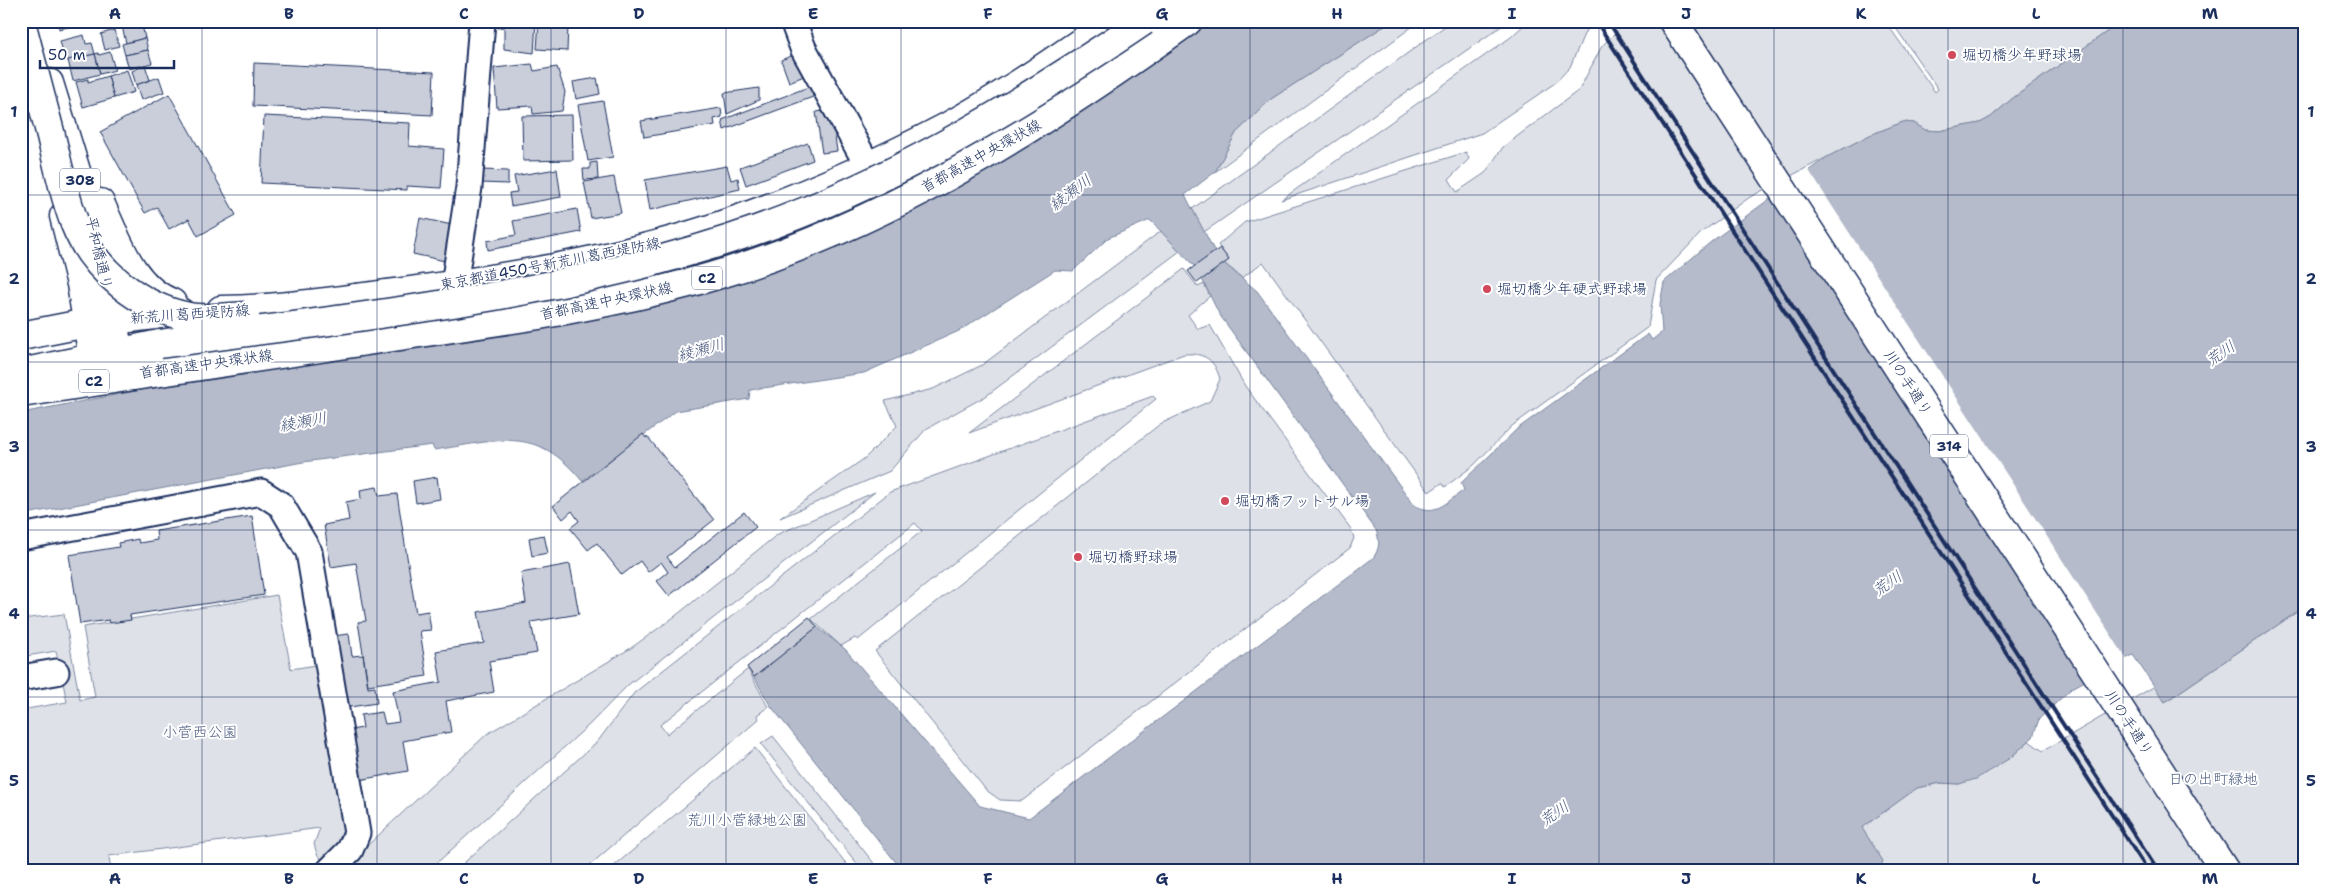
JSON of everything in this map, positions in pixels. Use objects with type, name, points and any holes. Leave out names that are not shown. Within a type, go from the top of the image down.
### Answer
[{"type":"main road","name":"平和橋通り","points":[[32,21],[96,236],[107,281],[102,333]]},
{"type":"main road","name":"東京都道450号新荒川葛西堤防線","points":[[458,294],[709,229],[786,202],[868,166],[948,126],[1020,83],[1112,21]]},
{"type":"main road","name":"首都高速中央環状線","points":[[21,391],[164,357],[458,294],[533,288],[637,267],[731,239],[824,204],[952,141],[1027,98],[1144,21]]},
{"type":"main road","points":[[21,22],[76,226],[92,254],[110,274],[148,303],[165,311],[190,318],[210,318],[584,282],[654,270],[721,251],[852,203],[972,144],[1082,82],[1181,21]]},
{"type":"main road","name":"首都高速中央環状線","points":[[21,373],[164,357],[389,339],[539,316],[629,298],[731,271],[837,231],[965,168],[1038,125],[1188,21]]},
{"type":"main road","name":"川の手通り","points":[[1673,21],[2225,871]]},
{"type":"main road","name":"川の手通り","points":[[1695,21],[2246,871]]},
{"type":"main road","name":"平和橋通り","points":[[21,70],[70,236],[81,284],[102,333]]},
{"type":"main road","name":"308","points":[[64,127],[134,273],[152,293],[164,300],[198,311]]},
{"type":"main road","name":"新荒川葛西堤防線","points":[[102,333],[198,311],[267,309],[356,298],[458,294]]},
{"type":"main road","name":"新荒川葛西堤防線","points":[[102,333],[202,328],[267,309]]},
{"type":"main road","points":[[21,363],[102,333]]},
{"type":"main road","points":[[21,336],[102,333]]},
{"type":"main road","points":[[21,363],[164,357]]},
{"type":"street","points":[[458,294],[469,187],[482,21]]},
{"type":"street","points":[[793,21],[803,48],[868,166]]},
{"type":"street","points":[[21,537],[261,492],[281,505],[309,552],[357,833],[350,850],[329,871]]},
{"type":"street","points":[[21,678],[56,672]]},
{"type":"green space","points":[[1392,21],[1420,21],[1215,172],[1236,133],[1271,99]]},
{"type":"green space","points":[[1452,21],[1509,21],[1204,232],[1192,209]]},
{"type":"green space","points":[[1528,21],[1597,21],[1585,32],[1570,67],[1555,83],[1482,133],[1281,200],[1511,37]]},
{"type":"green space","points":[[1627,21],[1885,21],[1935,92],[1938,89],[1891,21],[2122,21],[2013,98],[1991,117],[1980,123],[1939,131],[1925,130],[1914,123],[1903,122],[1870,135],[1750,197],[1702,232],[1656,280],[1648,327],[1512,426],[1474,465],[1445,487],[1442,483],[1429,492],[1263,262],[1242,278],[1224,263],[1229,260],[1218,245],[1245,222],[1466,152],[1469,159],[1449,179],[1457,192],[1485,173],[1503,147],[1579,90],[1602,46]]},
{"type":"green space","points":[[1161,231],[1180,251],[986,396],[926,429],[890,471],[780,518],[865,458],[897,426],[885,401],[933,389],[982,365]]},
{"type":"green space","points":[[1184,269],[1198,287],[1204,284],[1210,296],[1188,315],[1198,329],[1210,325],[1245,386],[1351,529],[1354,538],[1350,548],[1022,801],[1000,800],[986,790],[875,651],[1160,424],[1210,401],[1220,379],[1218,372],[1212,362],[1203,356],[1184,354],[969,433]]},
{"type":"green space","points":[[1153,396],[1156,399],[858,640],[855,638],[841,646],[811,619],[922,531],[915,523],[660,725],[667,734],[748,669],[768,707],[757,715],[759,719],[583,871],[455,871],[598,741],[634,693],[890,492]]},
{"type":"green space","points":[[875,492],[628,685],[590,724],[428,871],[340,871],[487,734],[631,648],[674,617],[778,534]]},
{"type":"green space","name":"小菅西公園","points":[[277,595],[291,669],[316,665],[345,835],[325,864],[317,854],[314,844],[320,828],[109,856],[111,871],[21,871],[21,710],[67,702],[56,651],[21,657],[21,619],[64,614],[80,700],[95,697],[83,627]]},
{"type":"green space","name":"日の出町緑地","points":[[2304,607],[2304,871],[1879,871],[1882,861],[1861,828],[1917,788],[1940,783],[1959,784],[2010,758],[2029,741],[2043,751],[2155,686],[2165,702]]},
{"type":"green space","points":[[773,736],[880,871],[863,871],[761,744]]},
{"type":"green space","name":"荒川小菅緑地公園","points":[[755,748],[852,871],[608,871]]},
{"type":"water","name":"綾瀬川","points":[[1206,21],[1392,21],[1271,99],[1236,133],[1215,172],[1185,195],[1215,252],[1195,267],[1150,220],[1108,238],[1073,271],[1055,270],[959,331],[864,373],[750,390],[749,399],[676,411],[582,481],[565,463],[548,451],[532,444],[515,441],[497,441],[434,450],[432,445],[303,462],[21,515],[21,413],[292,361],[629,307],[1046,133]]},
{"type":"water","name":"荒川","points":[[2122,21],[2304,21],[2304,607],[2165,702],[2133,655],[2072,688],[2039,719],[2033,737],[2010,758],[1976,779],[1959,784],[1940,783],[1917,788],[1862,828],[1883,861],[1879,871],[903,871],[770,705],[754,677],[817,627],[845,649],[980,806],[1029,818],[1373,558],[1378,548],[1379,541],[1376,530],[1219,314],[1202,279],[1224,263],[1257,291],[1414,505],[1428,510],[1434,509],[1446,504],[1464,490],[1461,483],[1517,429],[1648,334],[1652,340],[1662,332],[1660,304],[1664,282],[1712,241],[1827,157],[1870,135],[1903,122],[1914,123],[1925,130],[1939,131],[1980,123],[1991,117],[2013,98]]},
{"type":"pier","points":[[1808,169],[2128,661],[2086,683],[1770,196]]},
{"type":"building","points":[[58,21],[77,21],[78,25],[59,29]]},
{"type":"building","points":[[141,21],[145,38],[126,43],[121,22]]},
{"type":"building","points":[[496,21],[536,21],[534,53],[504,49],[504,27],[497,28]]},
{"type":"building","points":[[539,21],[592,21],[592,28],[568,26],[567,51],[537,49]]},
{"type":"building","points":[[114,30],[119,46],[105,50],[101,34]]},
{"type":"building","points":[[84,35],[86,44],[92,43],[95,54],[65,61],[60,41]]},
{"type":"building","points":[[145,38],[148,50],[125,55],[122,44]]},
{"type":"building","points":[[148,50],[152,63],[129,69],[125,55]]},
{"type":"building","points":[[110,52],[115,70],[100,74],[95,54],[98,53],[99,55]]},
{"type":"building","points":[[95,54],[100,74],[73,81],[68,60]]},
{"type":"building","points":[[796,54],[804,76],[789,82],[781,60]]},
{"type":"building","points":[[254,63],[434,72],[432,115],[253,106]]},
{"type":"building","points":[[532,64],[534,71],[557,67],[565,92],[562,111],[533,114],[532,106],[497,108],[494,68]]},
{"type":"building","points":[[145,65],[150,80],[136,85],[132,71]]},
{"type":"building","points":[[127,70],[134,92],[114,98],[108,76]]},
{"type":"building","points":[[108,76],[114,98],[83,107],[76,82],[88,79],[88,82]]},
{"type":"building","points":[[159,77],[164,92],[141,100],[136,85]]},
{"type":"building","points":[[597,78],[600,94],[576,99],[573,82]]},
{"type":"building","points":[[811,86],[813,97],[724,130],[722,120]]},
{"type":"building","points":[[759,88],[759,100],[727,114],[724,93]]},
{"type":"building","points":[[169,94],[236,215],[198,236],[189,219],[169,229],[157,207],[145,213],[100,132]]},
{"type":"building","points":[[603,101],[613,157],[588,161],[578,105]]},
{"type":"building","points":[[721,108],[722,117],[714,119],[715,125],[644,137],[641,121]]},
{"type":"building","points":[[831,110],[837,151],[822,153],[816,112]]},
{"type":"building","points":[[572,115],[573,160],[523,161],[522,116]]},
{"type":"building","points":[[264,116],[410,123],[409,146],[444,149],[441,188],[407,186],[407,190],[261,183]]},
{"type":"building","points":[[808,143],[813,160],[746,185],[740,167]]},
{"type":"building","points":[[597,162],[598,179],[584,180],[583,169],[590,169],[590,163]]},
{"type":"building","points":[[727,166],[731,180],[738,178],[740,189],[650,210],[645,180]]},
{"type":"building","points":[[557,169],[561,197],[511,206],[509,193],[517,192],[514,176]]},
{"type":"building","points":[[482,170],[508,171],[508,184],[481,183]]},
{"type":"building","points":[[614,177],[621,213],[591,218],[584,182]]},
{"type":"building","points":[[577,209],[581,232],[488,250],[487,241],[516,235],[513,221]]},
{"type":"building","points":[[420,218],[452,225],[445,261],[413,254]]},
{"type":"building","points":[[1220,248],[1229,260],[1197,283],[1188,271]]},
{"type":"building","points":[[643,434],[646,438],[647,436],[714,520],[667,557],[675,567],[744,512],[756,527],[669,596],[657,581],[668,572],[661,562],[648,572],[640,561],[622,575],[597,543],[588,550],[570,528],[579,521],[572,511],[563,519],[553,506]]},
{"type":"building","points":[[437,477],[440,499],[416,503],[413,481]]},
{"type":"building","points":[[377,487],[379,496],[397,494],[416,613],[428,611],[431,630],[420,631],[427,676],[368,685],[358,622],[366,621],[356,563],[331,567],[324,525],[349,520],[346,502],[361,499],[360,490]]},
{"type":"building","points":[[252,516],[264,595],[130,615],[131,620],[110,623],[109,620],[80,624],[69,555],[119,547],[118,543],[138,539],[139,543],[157,540],[156,531]]},
{"type":"building","points":[[544,535],[548,553],[532,556],[529,538]]},
{"type":"building","points":[[570,564],[579,614],[531,622],[537,653],[489,661],[494,692],[446,701],[451,732],[403,741],[408,771],[359,780],[350,730],[363,728],[361,715],[382,712],[385,724],[399,722],[393,691],[441,682],[436,651],[484,643],[478,612],[526,603],[521,573]]},
{"type":"building","points":[[809,617],[817,627],[754,677],[747,667]]},
{"type":"building","points":[[349,634],[352,656],[363,655],[368,688],[375,687],[377,703],[343,708],[332,636]]},
{"type":"railway","points":[[1596,21],[2148,871]]},
{"type":"railway","points":[[1608,21],[2158,871]]},
{"type":"place","name":"堀切橋少年野球場","points":[[1952,55]]},
{"type":"place","name":"堀切橋少年硬式野球場","points":[[1487,289]]},
{"type":"place","name":"堀切橋フットサル場","points":[[1225,501]]},
{"type":"place","name":"堀切橋野球場","points":[[1078,557]]}]
